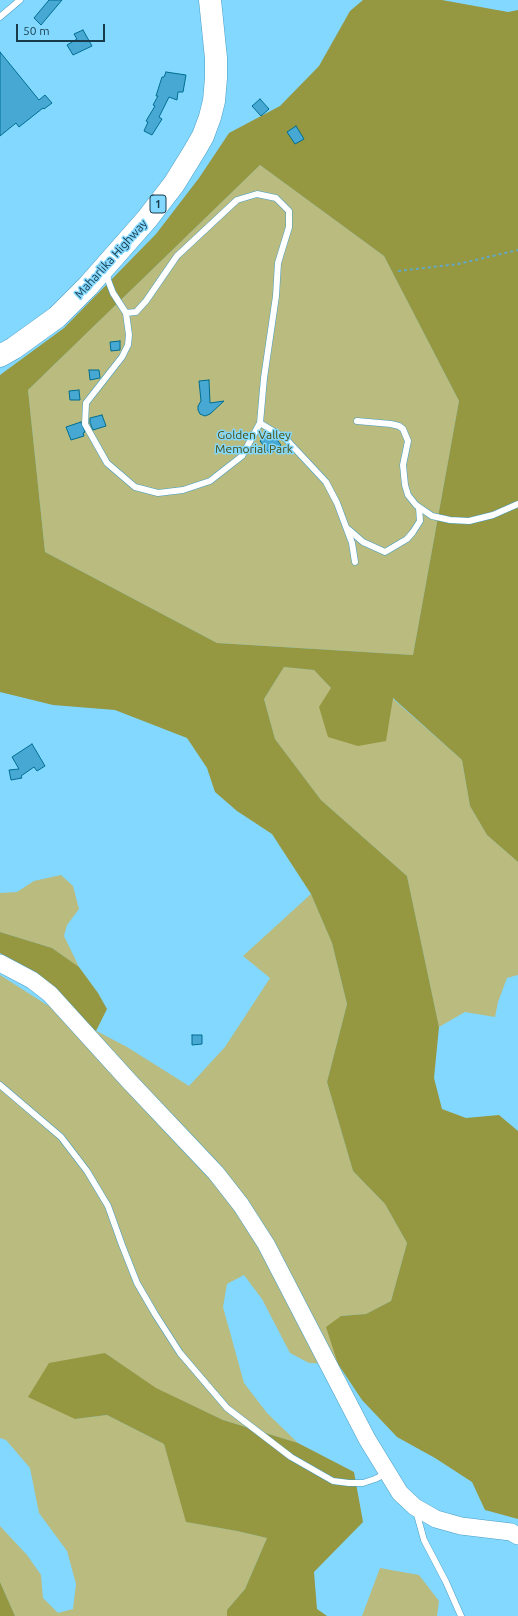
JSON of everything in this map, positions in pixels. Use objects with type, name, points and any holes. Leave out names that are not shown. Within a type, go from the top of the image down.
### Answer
[{"type":"highway","name":"Maharlika Highway","points":[[0,356],[14,348],[57,317],[88,286],[147,219],[174,184],[203,136],[214,101],[216,78],[214,34],[210,0]]},
{"type":"main road","points":[[0,963],[32,980],[50,994],[129,1081],[216,1173],[266,1244],[367,1438],[400,1493],[415,1507],[436,1519],[461,1526],[511,1532],[518,1536]]},
{"type":"lane","points":[[0,17],[20,0]]},
{"type":"lane","points":[[107,264],[108,280],[126,313],[129,335],[128,345],[122,357],[86,403],[85,424],[107,463],[135,487],[158,493],[183,490],[210,481],[242,456],[260,423],[264,378],[276,296],[278,262],[289,228],[289,211],[276,198],[257,194],[237,200],[177,256],[146,302],[136,312],[126,313]]},
{"type":"lane","points":[[357,421],[399,426],[406,433],[408,441],[403,465],[403,477],[408,495],[419,508],[432,516],[450,520],[469,521],[492,515],[518,504]]},
{"type":"lane","points":[[260,423],[286,440],[326,482],[337,503],[352,543],[355,562]]},
{"type":"lane","points":[[346,528],[363,542],[385,552],[407,539],[413,532],[420,521],[419,508]]},
{"type":"lane","points":[[0,1085],[61,1137],[87,1170],[108,1206],[137,1283],[155,1314],[180,1353],[227,1408],[291,1457],[333,1481],[363,1483],[388,1472]]},
{"type":"lane","points":[[415,1507],[424,1540],[446,1582],[461,1616]]},
{"type":"path","points":[[398,271],[458,264],[518,250]]},
{"type":"green space","name":"Golden Valley Memorial Park","points":[[260,165],[384,256],[459,401],[413,655],[217,643],[45,552],[28,390]]},
{"type":"green space","points":[[284,667],[314,670],[331,688],[392,698],[462,760],[470,806],[487,835],[518,862],[518,975],[507,978],[498,1002],[495,1017],[465,1012],[439,1027],[407,876],[321,800],[275,739],[264,699]]},
{"type":"green space","points":[[61,875],[73,886],[79,909],[67,925],[64,936],[79,967],[52,948],[0,932],[0,893],[17,892],[34,881]]},
{"type":"green space","points":[[311,894],[332,943],[347,1004],[327,1082],[353,1171],[385,1204],[407,1243],[391,1301],[366,1314],[341,1316],[338,1364],[309,1363],[290,1353],[262,1299],[244,1275],[227,1284],[223,1307],[244,1383],[267,1413],[298,1443],[223,1420],[155,1388],[105,1353],[75,1419],[107,1415],[164,1444],[187,1522],[267,1538],[245,1589],[227,1610],[227,1616],[15,1616],[0,1582],[0,1526],[27,1555],[41,1575],[43,1598],[58,1613],[73,1609],[76,1584],[67,1551],[39,1513],[30,1468],[6,1440],[0,1438],[0,975],[47,1005],[127,1047],[189,1086],[225,1047],[270,978],[243,956]]},
{"type":"green space","points":[[380,1568],[419,1575],[439,1601],[437,1616],[362,1616]]},
{"type":"shaded area","points":[[363,0],[442,0],[508,12],[518,10],[518,862],[487,835],[470,806],[462,760],[393,698],[386,741],[358,746],[328,737],[319,707],[331,688],[314,670],[284,667],[264,699],[275,739],[321,800],[407,876],[439,1027],[434,1078],[442,1109],[466,1118],[499,1115],[518,1131],[518,1519],[485,1510],[472,1482],[435,1458],[397,1437],[362,1400],[338,1364],[326,1327],[341,1316],[366,1314],[391,1301],[407,1243],[385,1204],[353,1171],[327,1082],[347,1004],[332,943],[311,894],[272,834],[237,811],[215,792],[207,768],[187,738],[115,710],[53,705],[0,692],[0,375],[64,328],[156,234],[199,178],[229,133],[280,106],[319,66],[350,11]],"holes":[[[260,165],[384,256],[459,401],[413,655],[217,643],[45,552],[28,390]]]},
{"type":"shaded area","points":[[0,932],[52,948],[79,967],[98,993],[107,1009],[96,1031],[74,1019],[49,986],[0,953]]},
{"type":"shaded area","points":[[105,1353],[156,1388],[223,1420],[298,1443],[354,1472],[363,1522],[314,1572],[317,1609],[327,1616],[227,1616],[227,1610],[245,1589],[267,1538],[186,1522],[164,1444],[107,1415],[75,1419],[28,1397],[49,1363]]},
{"type":"shaded area","points":[[0,1582],[15,1616],[0,1616]]},
{"type":"building","points":[[49,0],[62,0],[41,25],[34,18]]},
{"type":"building","points":[[83,30],[92,46],[73,55],[67,45],[77,39],[74,34]]},
{"type":"building","points":[[0,52],[39,100],[45,95],[52,103],[44,109],[43,108],[19,127],[16,123],[0,136]]},
{"type":"building","points":[[166,72],[186,75],[183,92],[178,92],[177,100],[169,97],[159,117],[162,119],[152,135],[144,131],[148,122],[146,121],[155,106],[153,105],[158,96],[156,96],[162,77],[164,77]]},
{"type":"building","points":[[260,99],[269,109],[261,116],[252,106]]},
{"type":"building","points":[[296,126],[304,139],[295,144],[287,132]]},
{"type":"building","points":[[120,341],[120,350],[111,351],[110,342]]},
{"type":"building","points":[[89,370],[99,370],[100,378],[90,380]]},
{"type":"building","points":[[209,380],[210,403],[224,401],[210,414],[205,416],[200,414],[198,410],[198,406],[201,401],[199,381]]},
{"type":"building","points":[[79,390],[80,400],[70,400],[69,391]]},
{"type":"building","points":[[102,415],[106,426],[93,430],[90,423],[90,418]]},
{"type":"building","points":[[81,422],[85,432],[83,433],[84,436],[71,440],[66,427]]},
{"type":"building","points":[[270,434],[275,437],[281,445],[270,454],[260,441]]},
{"type":"building","points":[[32,744],[45,766],[37,771],[34,767],[21,776],[22,778],[11,780],[9,770],[19,769],[12,757]]},
{"type":"building","points":[[192,1035],[202,1035],[202,1044],[192,1045]]}]
